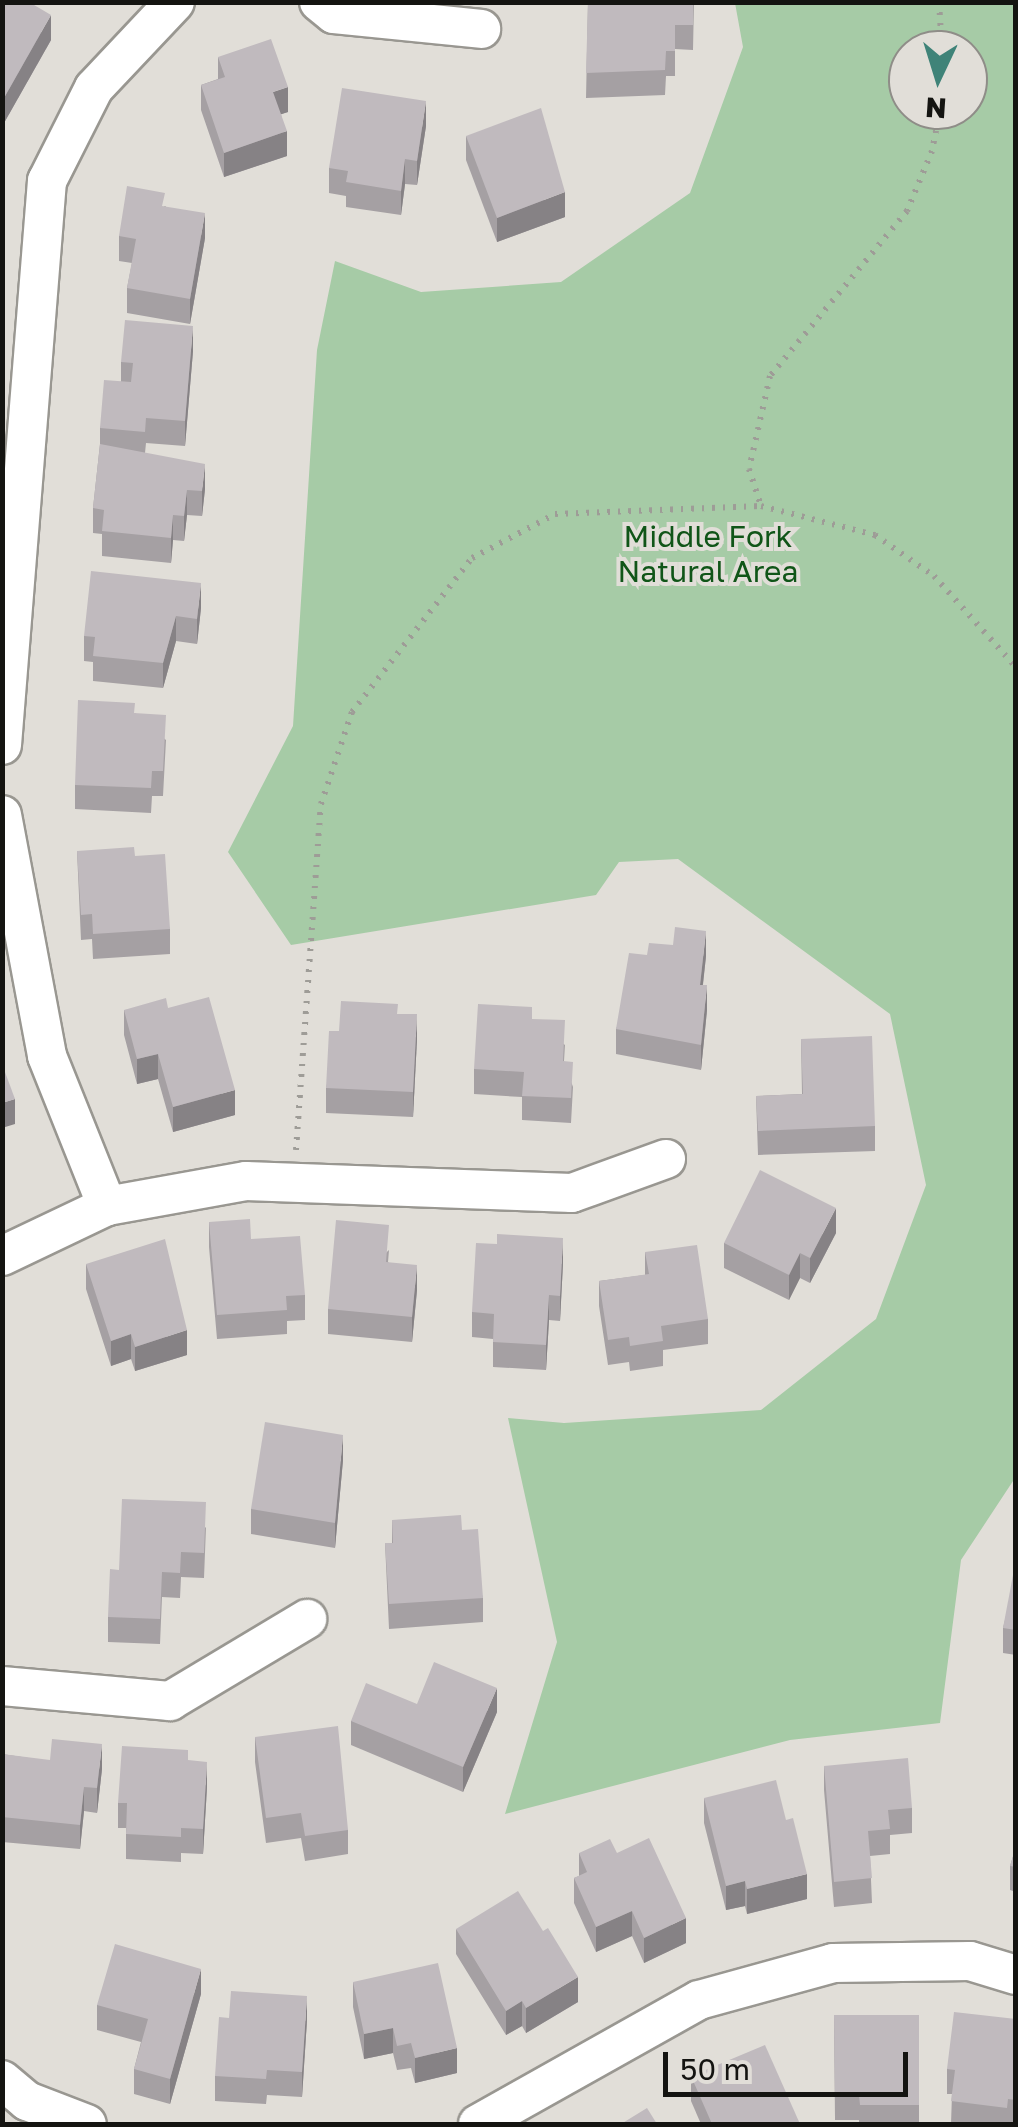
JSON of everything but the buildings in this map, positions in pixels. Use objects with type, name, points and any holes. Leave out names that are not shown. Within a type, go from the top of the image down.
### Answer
[{"type":"street","points":[[2,745],[48,182],[94,88],[175,2]]},
{"type":"street","points":[[319,2],[334,14],[482,29]]},
{"type":"street","points":[[2,814],[47,1056],[107,1206]]},
{"type":"street","points":[[2,1256],[107,1206],[246,1182],[572,1193],[666,1160]]},
{"type":"street","points":[[2,1686],[170,1700],[307,1619]]},
{"type":"street","points":[[478,2124],[698,2000],[833,1963],[970,1962],[1016,1975]]},
{"type":"street","points":[[2,2080],[27,2101],[87,2124]]},
{"type":"path","points":[[939,2],[941,30]]},
{"type":"path","points":[[761,506],[749,469],[770,376],[906,212],[932,151],[936,130]]},
{"type":"path","points":[[294,1183],[321,804],[352,712],[472,558],[556,514],[761,506],[875,536],[934,576],[1016,666]]},
{"type":"green space","name":"Middle Fork Natural Area","points":[[735,3],[1015,3],[1015,1478],[961,1560],[940,1723],[790,1740],[505,1814],[557,1642],[508,1418],[564,1423],[761,1410],[876,1319],[926,1185],[890,1014],[678,859],[619,862],[596,895],[291,945],[228,852],[293,726],[317,350],[335,261],[421,292],[561,282],[690,193],[743,47]]}]
